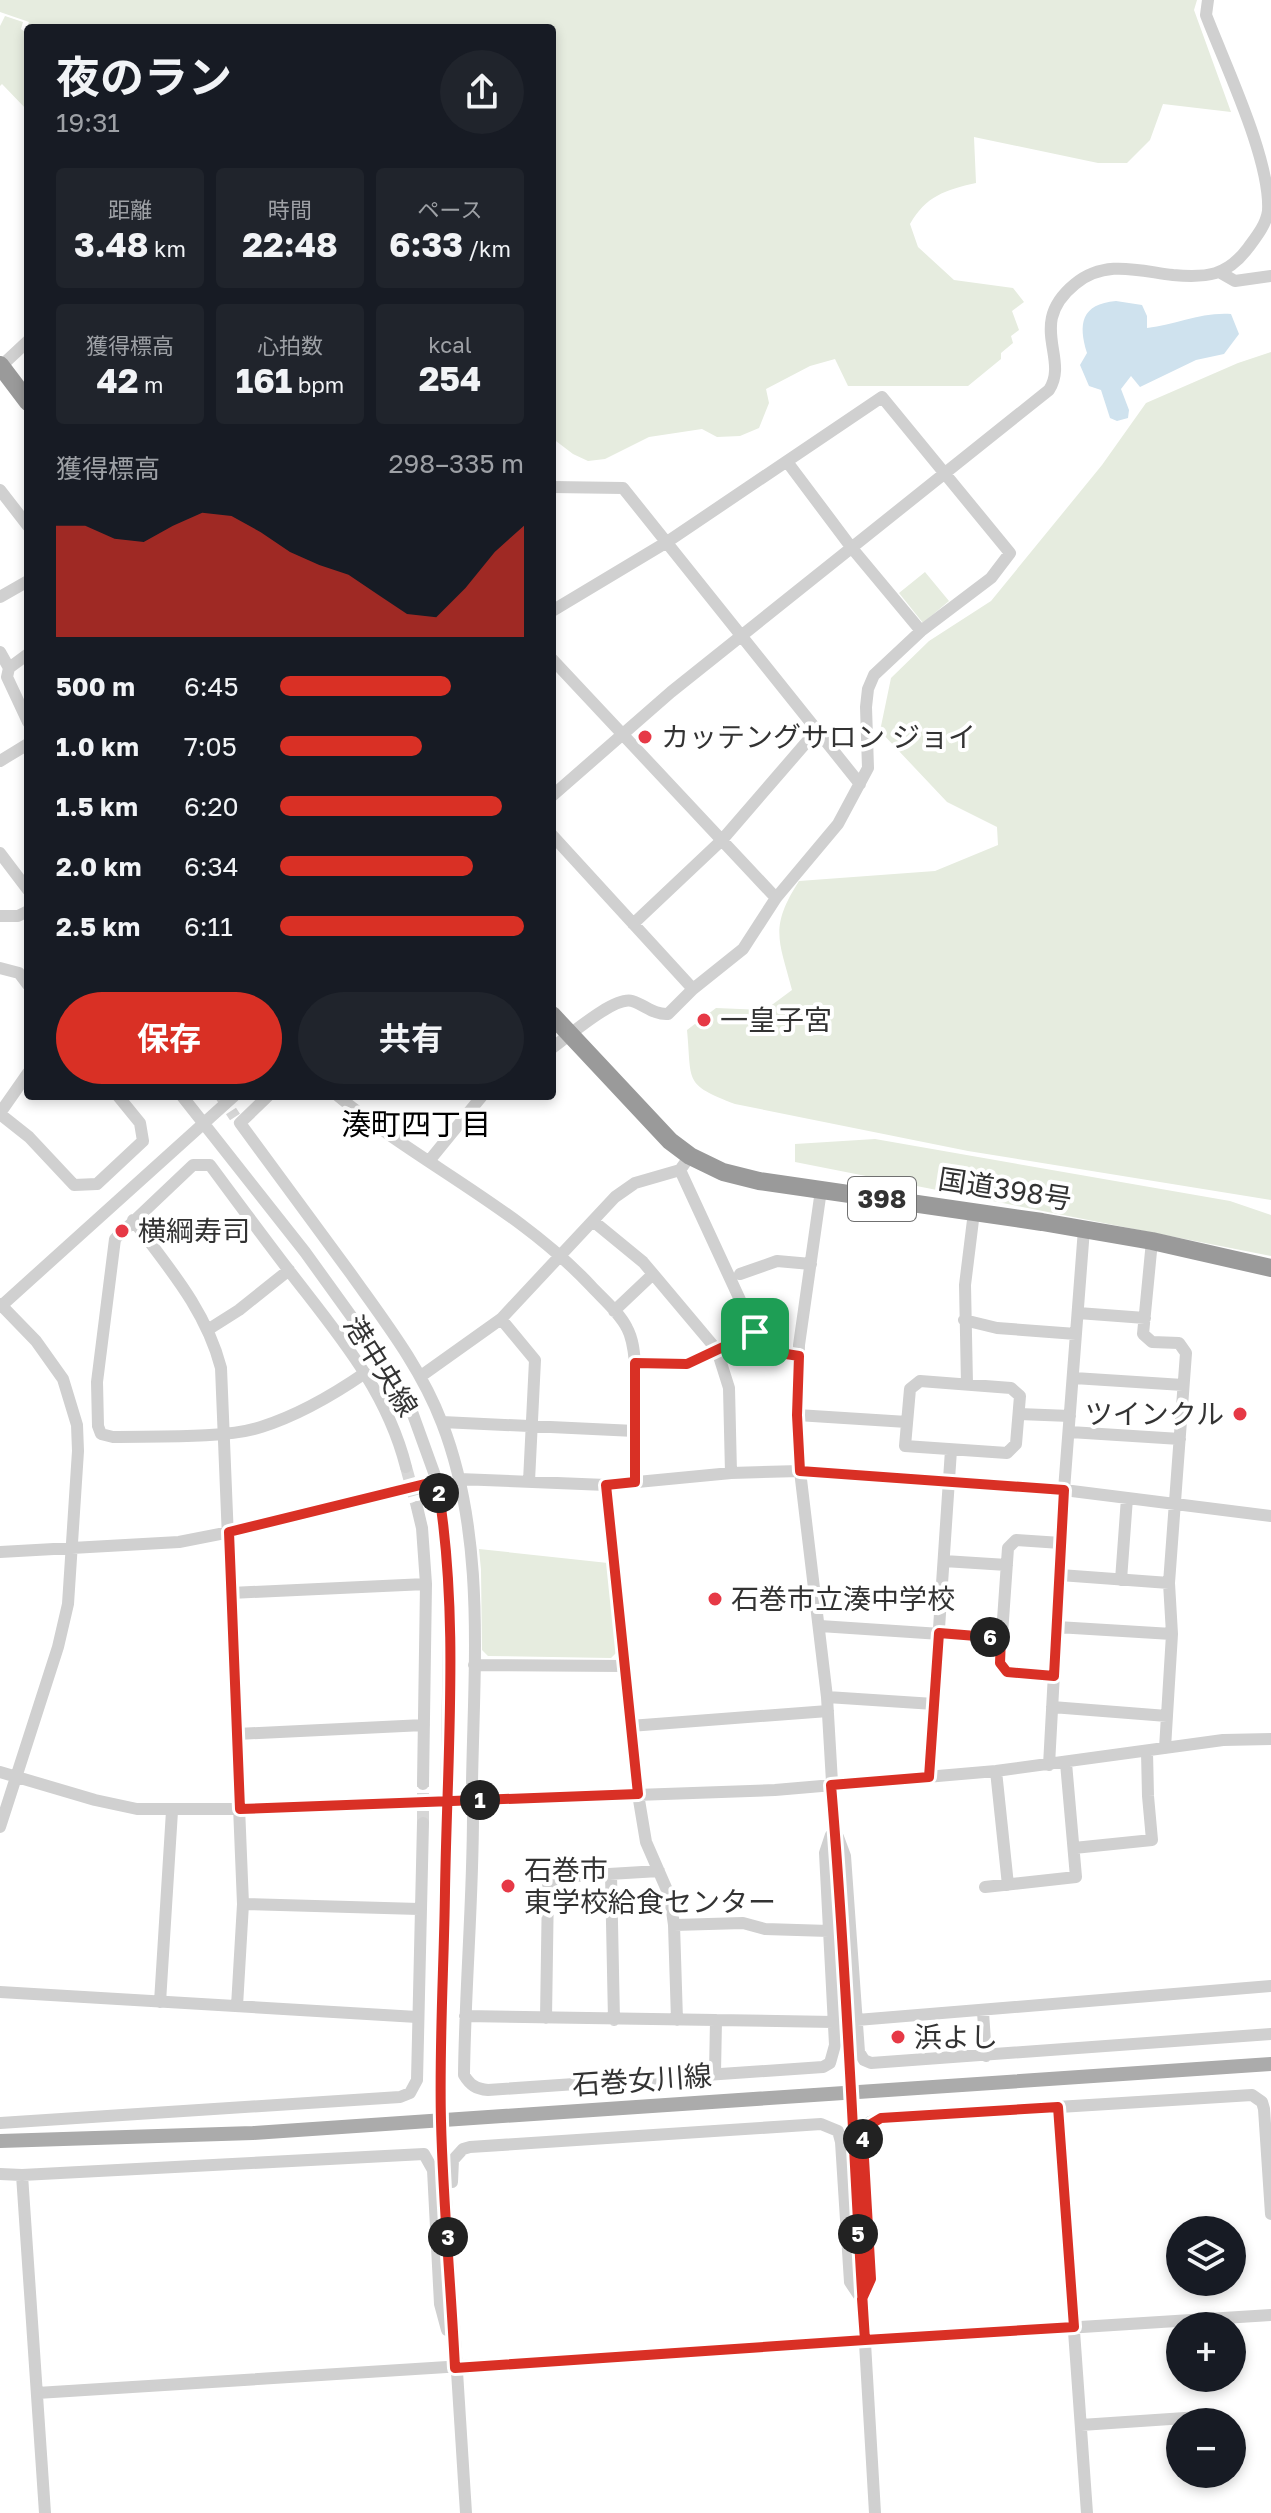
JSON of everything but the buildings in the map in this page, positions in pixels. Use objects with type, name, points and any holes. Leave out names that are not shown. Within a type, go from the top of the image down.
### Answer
[{"type":"highway","points":[[0,366],[24,397]]},
{"type":"highway","name":"国道398号","points":[[556,1019],[660,1131],[685,1163],[821,1190],[1152,1241],[1271,1268]]},
{"type":"main road","name":"石巻女川線","points":[[0,2141],[253,2133],[1271,2064]]},
{"type":"street","points":[[1208,0],[1206,15],[1255,137],[1266,183],[1268,212],[1260,232],[1242,255],[1221,273]]},
{"type":"street","points":[[556,792],[621,735],[1052,386],[1052,315],[1060,299],[1077,282],[1098,271],[1114,268],[1174,275],[1221,273],[1235,281],[1271,276]]},
{"type":"street","points":[[0,366],[24,345]]},
{"type":"street","points":[[556,609],[667,542],[882,397],[1010,553],[991,578],[921,631],[874,675],[868,689],[866,707],[868,768],[838,824],[776,898],[743,949],[693,989],[671,1012],[662,1015],[632,1001],[617,1002],[556,1045]]},
{"type":"street","points":[[788,463],[851,547],[921,631]]},
{"type":"street","points":[[556,487],[623,488],[860,784]]},
{"type":"street","points":[[0,490],[24,521]]},
{"type":"street","points":[[0,597],[24,583]]},
{"type":"street","points":[[0,652],[9,668]]},
{"type":"street","points":[[24,657],[9,668],[7,677],[24,713]]},
{"type":"street","points":[[556,663],[776,898]]},
{"type":"street","points":[[633,924],[722,840],[817,730]]},
{"type":"street","points":[[0,761],[24,746]]},
{"type":"street","points":[[556,839],[693,989]]},
{"type":"street","points":[[0,853],[24,885]]},
{"type":"street","points":[[0,916],[24,913]]},
{"type":"street","points":[[0,968],[19,973],[24,980]]},
{"type":"street","points":[[24,1079],[0,1114],[29,1137],[74,1185],[97,1184],[143,1141],[140,1123],[121,1100]]},
{"type":"street","name":"港中央線","points":[[185,1100],[305,1252],[390,1370],[411,1409],[437,1481],[446,1537],[449,1616],[441,2120],[452,2325]]},
{"type":"street","points":[[0,1827],[58,1647],[68,1604],[78,1451],[77,1425],[63,1379],[50,1359],[1,1306],[230,1100]]},
{"type":"street","points":[[263,1100],[237,1120],[406,1350],[442,1422],[459,1479],[470,1548],[474,1665],[472,1783]]},
{"type":"street","points":[[344,1100],[562,1255],[614,1311],[630,1333],[635,1363],[635,1482]]},
{"type":"street","points":[[429,1161],[479,1100]]},
{"type":"street","points":[[421,1376],[501,1319],[615,1197],[635,1183],[685,1163],[759,1341],[772,1353],[799,1356]]},
{"type":"street","points":[[365,1373],[303,1411],[258,1428],[224,1433],[113,1437],[101,1434],[97,1382],[115,1239],[193,1165],[210,1165],[322,1311],[365,1373],[397,1433],[406,1467]]},
{"type":"street","points":[[821,1190],[799,1356],[797,1415],[800,1471],[828,1711],[875,2513]]},
{"type":"street","points":[[967,1384],[965,1285],[974,1212]]},
{"type":"street","points":[[133,1220],[184,1287],[209,1329],[221,1368],[243,1904],[237,2006]]},
{"type":"street","points":[[593,1221],[643,1262],[717,1350],[729,1388],[731,1473]]},
{"type":"street","points":[[1049,1765],[1064,1490],[1084,1229]]},
{"type":"street","points":[[1152,1241],[1143,1334],[1152,1342],[1179,1343],[1186,1353],[1169,1583],[1172,1634],[1165,1748]]},
{"type":"street","points":[[740,1274],[777,1261],[811,1264]]},
{"type":"street","points":[[209,1329],[239,1310],[289,1270]]},
{"type":"street","points":[[614,1311],[652,1275]]},
{"type":"street","points":[[1078,1313],[1145,1318]]},
{"type":"street","points":[[501,1319],[535,1360],[529,1481]]},
{"type":"street","points":[[964,1320],[997,1328],[1076,1334]]},
{"type":"street","points":[[635,1363],[687,1364],[755,1332]]},
{"type":"street","points":[[1074,1378],[1183,1385]]},
{"type":"street","points":[[920,1381],[967,1384],[1011,1388],[1020,1396],[1016,1444],[1007,1453],[905,1446],[910,1389],[920,1381]]},
{"type":"street","points":[[1019,1414],[1070,1416]]},
{"type":"street","points":[[797,1415],[907,1422]]},
{"type":"street","points":[[442,1422],[635,1431]]},
{"type":"street","points":[[1070,1432],[1180,1439]]},
{"type":"street","points":[[929,1777],[951,1450]]},
{"type":"street","points":[[459,1479],[606,1485],[731,1473],[800,1471],[1064,1490],[1271,1516]]},
{"type":"street","points":[[0,1552],[168,1543],[229,1532],[437,1481]]},
{"type":"street","points":[[606,1485],[638,1794],[646,1842],[670,1897],[674,1925],[677,2020]]},
{"type":"street","points":[[1121,1580],[1127,1498]]},
{"type":"street","points":[[417,1507],[422,1528],[426,1584],[423,1784]]},
{"type":"street","points":[[1054,1676],[1007,1672],[1000,1663],[1001,1638],[1008,1548],[1016,1540],[1061,1543]]},
{"type":"street","points":[[944,1561],[1007,1565]]},
{"type":"street","points":[[1060,1575],[1169,1583]]},
{"type":"street","points":[[231,1593],[426,1584]]},
{"type":"street","points":[[820,1626],[1001,1638]]},
{"type":"street","points":[[1057,1627],[1172,1634]]},
{"type":"street","points":[[474,1665],[624,1666]]},
{"type":"street","points":[[827,1697],[934,1704]]},
{"type":"street","points":[[1052,1707],[1167,1716]]},
{"type":"street","points":[[630,1726],[828,1711]]},
{"type":"street","points":[[237,1734],[424,1725]]},
{"type":"street","points":[[0,1772],[95,1800],[137,1809],[172,1811],[775,1790],[996,1771],[1223,1740],[1271,1739]]},
{"type":"street","points":[[1074,1848],[1152,1840],[1147,1752]]},
{"type":"street","points":[[985,1887],[1076,1877],[1066,1763]]},
{"type":"street","points":[[996,1771],[1008,1885]]},
{"type":"street","points":[[160,2002],[172,1811]]},
{"type":"street","points":[[473,1814],[473,1887],[464,2075],[468,2083],[481,2089],[823,2067],[833,2059],[834,2022],[825,1853],[834,1827]]},
{"type":"street","points":[[0,2123],[400,2097],[410,2093],[417,2080],[423,1823]]},
{"type":"street","points":[[834,1827],[845,1856],[859,2052],[864,2060],[871,2063],[986,2056],[1271,2034]]},
{"type":"street","points":[[546,2018],[548,1886],[559,1877],[659,1871]]},
{"type":"street","points":[[611,1874],[614,2020]]},
{"type":"street","points":[[243,1904],[419,1909]]},
{"type":"street","points":[[674,1925],[743,1923],[765,1929],[829,1931]]},
{"type":"street","points":[[857,2020],[1271,1986]]},
{"type":"street","points":[[0,1992],[417,2017]]},
{"type":"street","points":[[983,2012],[986,2056]]},
{"type":"street","points":[[465,2016],[834,2022]]},
{"type":"street","points":[[715,2073],[716,2020]]},
{"type":"street","points":[[862,2299],[871,2279],[863,2141],[870,2122],[881,2118],[1252,2095],[1262,2102],[1264,2109],[1271,2214]]},
{"type":"street","points":[[1058,2107],[1087,2513]]},
{"type":"street","points":[[466,2513],[452,2325],[460,2315],[452,2171],[453,2160],[463,2149],[821,2124],[838,2131],[841,2142],[850,2282],[862,2299]]},
{"type":"street","points":[[0,2174],[424,2154],[433,2170],[440,2304],[454,2350]]},
{"type":"street","points":[[22,2175],[45,2513]]},
{"type":"street","points":[[37,2393],[1271,2315]]},
{"type":"street","points":[[1081,2425],[1166,2419]]},
{"type":"shaded area","points":[[0,0],[1197,0],[1194,10],[1231,112],[1163,104],[1150,140],[1127,163],[1098,163],[974,137],[976,183],[937,196],[916,214],[910,224],[918,247],[954,280],[1013,288],[1024,302],[1012,311],[1019,330],[1011,336],[1013,343],[1001,353],[1001,359],[968,386],[848,386],[835,359],[810,366],[766,389],[769,403],[759,428],[740,436],[717,437],[702,429],[649,437],[605,459],[588,461],[556,441],[556,24],[28,24],[0,12]]},
{"type":"shaded area","points":[[5,16],[23,22],[24,107],[2,84],[0,86],[0,26]]},
{"type":"shaded area","points":[[1271,352],[1271,1200],[968,1151],[735,1104],[698,1086],[691,1071],[687,1030],[716,1008],[765,1010],[792,990],[779,934],[783,911],[799,881],[935,871],[998,845],[997,827],[947,802],[880,731],[891,678],[929,641],[991,601],[1102,465],[1146,403]]},
{"type":"shaded area","points":[[925,572],[949,601],[923,623],[899,593]]},
{"type":"shaded area","points":[[875,1139],[1230,1201],[1271,1215],[1271,1256],[795,1162],[795,1144]]},
{"type":"shaded area","points":[[479,1549],[608,1563],[617,1652],[611,1658],[488,1656],[482,1650]]},
{"type":"water","points":[[1116,301],[1142,305],[1147,316],[1147,328],[1209,315],[1231,314],[1239,334],[1224,354],[1196,360],[1140,387],[1131,376],[1121,389],[1129,410],[1128,418],[1117,421],[1110,418],[1101,390],[1089,386],[1080,365],[1087,353],[1083,333],[1085,317],[1095,306]]},
{"type":"tunnel","points":[[224,1100],[235,1117]]},
{"type":"tunnel","points":[[406,1467],[417,1507]]},
{"type":"tunnel","points":[[423,1784],[423,1823]]},
{"type":"place","name":"カッテングサロン ジョイ","points":[[645,737]]},
{"type":"place","name":"一皇子宮","points":[[704,1020]]},
{"type":"place","name":"横綱寿司","points":[[122,1231]]},
{"type":"place","name":"ツインクル","points":[[1240,1414]]},
{"type":"place","name":"石巻市立湊中学校","points":[[715,1599]]},
{"type":"place","name":"石巻市 東学校給食センター","points":[[508,1886]]},
{"type":"place","name":"浜よし","points":[[898,2037]]},
{"type":"district","name":"湊町四丁目","points":[[416,1125]]},
{"type":"route","points":[[755,1332],[687,1364],[635,1363],[635,1482],[606,1485],[638,1794],[447,1802],[240,1809],[229,1532],[437,1481],[446,1537],[449,1632],[447,1802],[441,2120],[455,2368],[865,2340],[862,2299],[871,2279],[863,2141],[866,2127],[881,2118],[970,2112],[1058,2107],[1074,2327],[865,2340],[862,2299],[831,1785],[929,1777],[939,1633],[1001,1638],[1000,1663],[1007,1672],[1054,1676],[1064,1490],[800,1471],[797,1415],[799,1356],[772,1353],[759,1341],[755,1332]]}]
